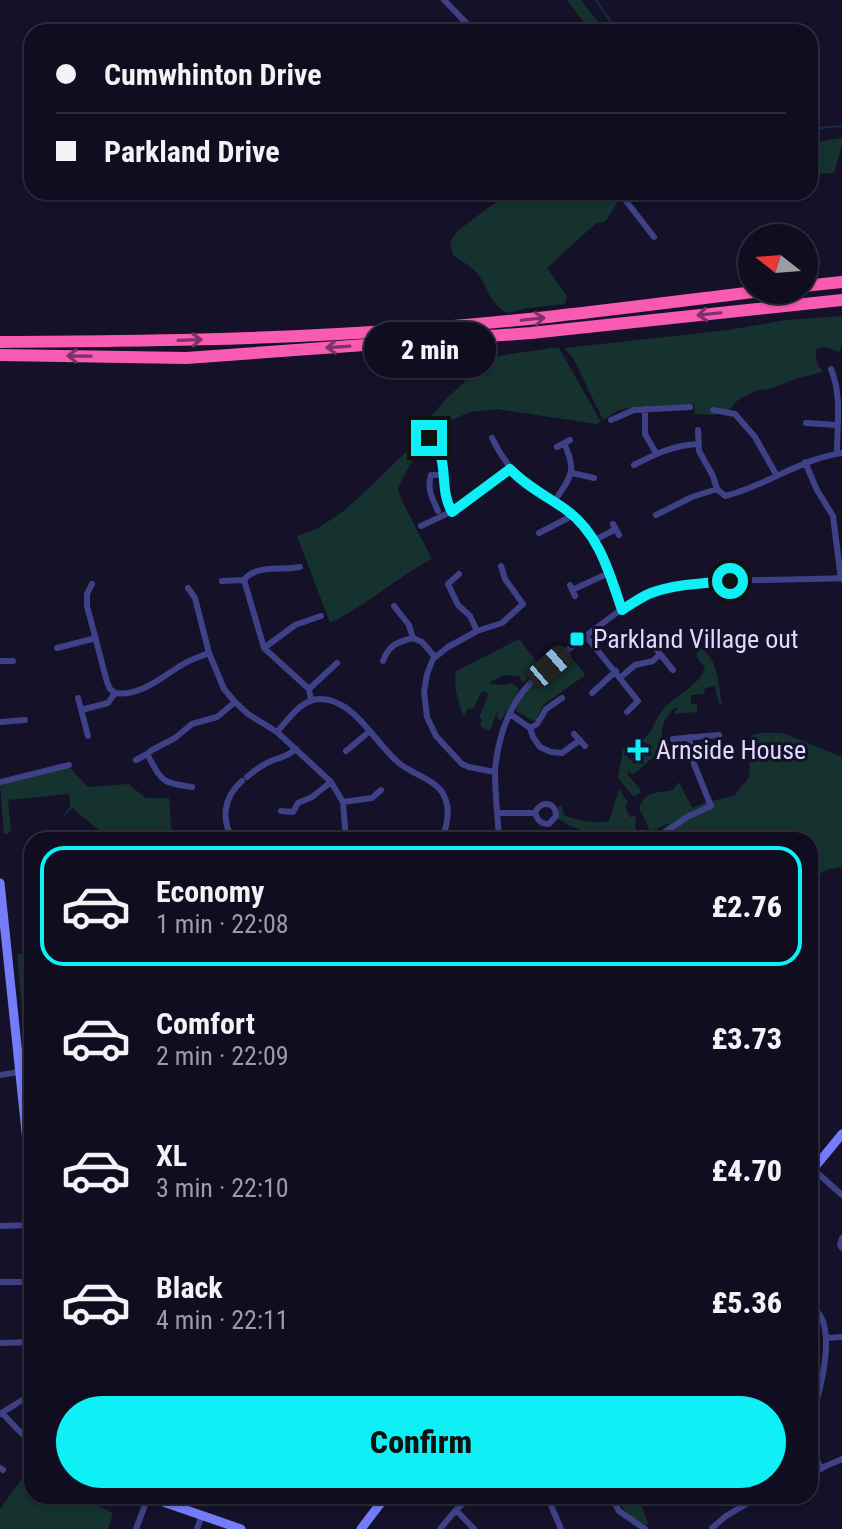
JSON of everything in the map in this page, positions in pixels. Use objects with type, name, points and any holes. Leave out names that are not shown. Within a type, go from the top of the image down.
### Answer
[{"type":"highway","points":[[818,285],[842,282]]},
{"type":"highway","points":[[0,342],[184,340],[402,330],[738,294]]},
{"type":"highway","points":[[0,355],[186,358],[531,333],[842,300]]},
{"type":"street","points":[[444,0],[467,24]]},
{"type":"street","points":[[625,200],[654,237]]},
{"type":"street","points":[[698,430],[702,459],[717,489],[725,496],[746,491],[805,462],[839,453],[838,382],[831,369]]},
{"type":"street","points":[[611,420],[634,410],[690,407]]},
{"type":"street","points":[[645,409],[645,434],[656,453]]},
{"type":"street","points":[[713,410],[735,414],[755,437],[777,476]]},
{"type":"street","points":[[806,423],[837,425]]},
{"type":"street","points":[[429,438],[439,448],[444,491],[452,512]]},
{"type":"street","points":[[492,438],[510,469],[527,485],[572,514],[595,540],[622,610]]},
{"type":"street","points":[[554,502],[572,473],[570,456],[564,443]]},
{"type":"street","points":[[634,465],[656,453],[681,445],[698,444]]},
{"type":"street","points":[[499,832],[495,772],[501,739],[516,700],[586,636],[649,594],[705,583],[842,578],[833,516],[805,462]]},
{"type":"street","points":[[421,526],[452,512],[510,469]]},
{"type":"street","points":[[572,473],[594,478]]},
{"type":"street","points":[[438,511],[429,484],[431,475],[444,475]]},
{"type":"street","points":[[656,515],[692,497],[717,489]]},
{"type":"street","points":[[430,492],[444,491]]},
{"type":"street","points":[[540,533],[572,514]]},
{"type":"street","points":[[595,540],[616,529]]},
{"type":"street","points":[[495,772],[462,764],[436,736],[427,717],[424,692],[427,674],[435,657],[477,631],[502,623],[523,604],[505,579],[501,566]]},
{"type":"street","points":[[244,580],[249,573],[259,570],[300,567]]},
{"type":"street","points":[[573,590],[609,573]]},
{"type":"street","points":[[459,574],[448,584],[458,605],[470,616],[477,631]]},
{"type":"street","points":[[222,581],[244,580]]},
{"type":"street","points":[[244,580],[264,648],[309,689],[311,700]]},
{"type":"street","points":[[92,584],[86,602],[108,685],[115,693],[141,689],[209,653]]},
{"type":"street","points":[[188,588],[195,598],[209,653],[224,689],[248,714],[277,732],[331,782],[343,802],[345,832]]},
{"type":"street","points":[[394,606],[409,625],[413,638]]},
{"type":"street","points":[[264,648],[295,625],[321,616]]},
{"type":"street","points":[[586,636],[638,701],[627,712]]},
{"type":"street","points":[[57,648],[96,638]]},
{"type":"street","points":[[383,661],[387,650],[400,641],[413,638],[422,642],[435,657]]},
{"type":"street","points":[[651,642],[673,670]]},
{"type":"street","points":[[381,644],[387,650]]},
{"type":"street","points":[[592,693],[618,674],[635,665],[653,661],[660,654]]},
{"type":"street","points":[[0,661],[13,661]]},
{"type":"street","points":[[309,689],[337,663]]},
{"type":"street","points":[[81,710],[108,703],[115,693]]},
{"type":"street","points":[[78,698],[88,736]]},
{"type":"street","points":[[530,728],[537,724],[546,709],[562,698]]},
{"type":"street","points":[[277,732],[306,701],[322,699],[343,706],[396,761],[441,791],[449,820],[445,832]]},
{"type":"street","points":[[136,760],[175,738],[192,724],[217,717],[235,702]]},
{"type":"street","points":[[510,714],[530,728],[537,744],[551,752],[566,751],[583,743],[574,734]]},
{"type":"street","points":[[0,722],[25,720]]},
{"type":"street","points":[[346,751],[370,731]]},
{"type":"street","points":[[673,739],[719,735]]},
{"type":"street","points":[[665,832],[711,806],[694,764],[689,737]]},
{"type":"street","points":[[229,832],[225,814],[230,795],[256,769],[285,758],[296,749]]},
{"type":"street","points":[[147,754],[161,778],[169,784],[192,787]]},
{"type":"street","points":[[0,782],[69,765]]},
{"type":"street","points":[[281,811],[293,815],[298,803],[312,797],[331,782]]},
{"type":"street","points":[[343,802],[372,798],[379,792],[383,801]]},
{"type":"street","points":[[498,813],[535,813]]},
{"type":"street","points":[[0,883],[3,936],[24,1117]]},
{"type":"street","points":[[0,1075],[19,1072]]},
{"type":"street","points":[[818,1164],[842,1134]]},
{"type":"street","points":[[818,1176],[842,1195]]},
{"type":"street","points":[[0,1226],[24,1225]]},
{"type":"street","points":[[0,1282],[24,1282]]},
{"type":"street","points":[[818,1312],[823,1318],[826,1338],[818,1397]]},
{"type":"street","points":[[826,1338],[842,1337]]},
{"type":"street","points":[[0,1343],[24,1342]]},
{"type":"street","points":[[24,1399],[1,1414],[24,1436]]},
{"type":"street","points":[[818,1470],[842,1459]]},
{"type":"street","points":[[818,1462],[821,1469]]},
{"type":"street","points":[[136,1529],[144,1504]]},
{"type":"street","points":[[170,1504],[241,1529]]},
{"type":"street","points":[[361,1529],[380,1504]]},
{"type":"street","points":[[440,1529],[462,1504]]},
{"type":"street","points":[[550,1504],[561,1529]]},
{"type":"street","points":[[616,1504],[619,1511],[645,1529]]},
{"type":"street","points":[[712,1529],[746,1504]]},
{"type":"street","points":[[456,1510],[474,1529]]},
{"type":"street","points":[[197,1529],[202,1515]]},
{"type":"green space","points":[[567,0],[581,0],[600,24],[585,24]]},
{"type":"green space","points":[[842,138],[834,173],[818,174],[818,142]]},
{"type":"green space","points":[[499,200],[616,200],[617,203],[606,221],[595,224],[547,268],[567,296],[565,304],[507,313],[495,303],[475,271],[453,255],[450,242],[457,231]]},
{"type":"green space","points":[[842,316],[842,345],[839,352],[824,347],[817,349],[817,361],[823,372],[758,390],[739,399],[730,409],[714,415],[695,414],[694,404],[636,407],[619,410],[603,420],[573,358],[564,348],[728,330],[786,320]]},
{"type":"green space","points":[[559,348],[601,422],[596,424],[497,409],[470,412],[429,433],[398,489],[432,559],[330,623],[297,536],[317,529],[345,510],[407,451],[425,423],[447,398],[482,366],[499,356]]},
{"type":"green space","points":[[519,639],[539,668],[523,683],[519,676],[505,675],[490,682],[512,683],[519,689],[500,721],[498,709],[490,731],[480,726],[482,719],[479,717],[489,694],[482,691],[473,709],[468,708],[464,716],[457,694],[456,671]]},
{"type":"green space","points":[[702,649],[715,667],[722,704],[719,704],[715,686],[705,688],[704,694],[691,695],[691,704],[697,704],[697,712],[673,714],[678,709],[674,708],[663,726],[664,758],[658,753],[635,773],[627,774],[641,790],[634,797],[618,778],[623,749],[628,752],[630,760],[634,758],[637,762],[652,748],[642,740],[664,708],[702,674],[705,667],[697,658],[697,652]]},
{"type":"green space","points":[[569,655],[584,676],[543,705],[536,720],[516,711],[529,686]]},
{"type":"green space","points":[[783,733],[842,757],[842,867],[818,875],[818,832],[659,832],[671,822],[652,831],[649,829],[639,808],[642,802],[653,793],[673,790],[679,782],[692,808],[734,796],[749,777],[751,736]]},
{"type":"green space","points":[[70,768],[88,787],[128,784],[146,798],[169,798],[171,832],[101,832],[72,808],[62,818],[70,807],[69,794],[8,800],[11,829],[4,834],[0,784]]},
{"type":"green space","points":[[619,789],[628,802],[625,807],[630,817],[636,816],[635,828],[639,832],[595,832],[570,826],[558,819],[559,806],[569,817],[592,822],[609,821]]},
{"type":"green space","points":[[17,954],[24,954],[24,1036]]},
{"type":"green space","points":[[24,1476],[24,1504],[96,1504],[113,1513],[108,1529],[0,1529],[0,1509]]},
{"type":"green space","points":[[623,1504],[641,1504],[649,1526],[634,1519],[622,1507]]},
{"type":"waterway","points":[[596,0],[612,24]]},
{"type":"waterway","points":[[818,128],[842,126]]},
{"type":"place","name":"Parkland Village out","points":[[577,639]]},
{"type":"place","name":"Arnside House","points":[[638,750]]},
{"type":"route","points":[[429,438],[439,448],[442,457],[444,491],[452,512],[510,469],[539,494],[580,521],[603,556],[622,610],[660,590],[730,581]]}]
